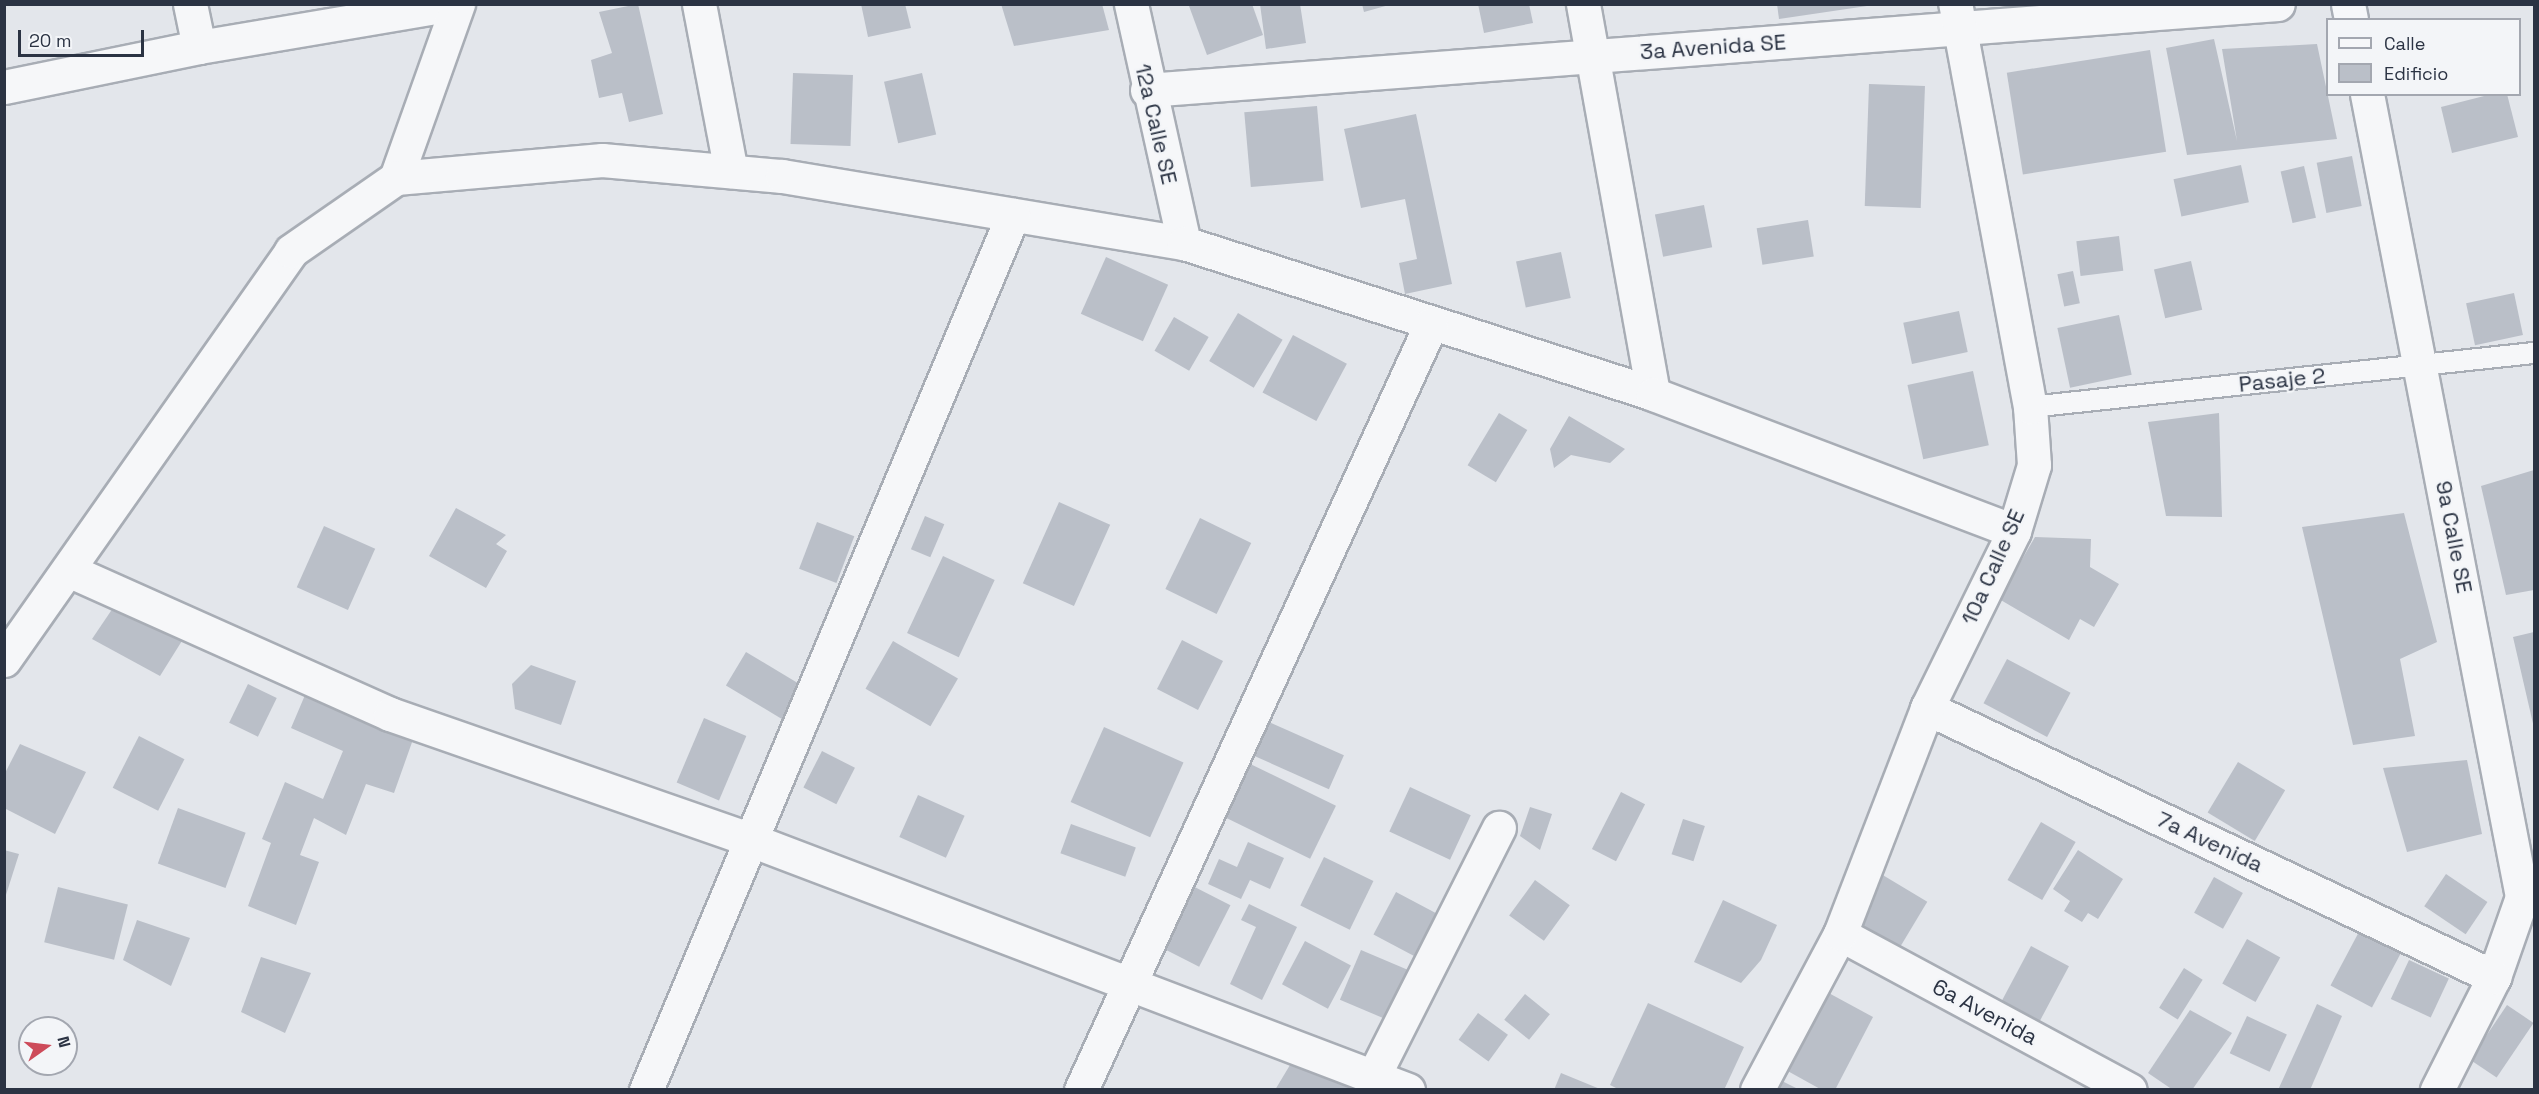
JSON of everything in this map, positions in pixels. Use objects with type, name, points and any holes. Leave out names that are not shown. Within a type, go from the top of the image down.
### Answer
[{"type":"street","points":[[190,4],[199,47]]},
{"type":"street","points":[[4,87],[199,47],[453,4]]},
{"type":"street","points":[[396,178],[458,4]]},
{"type":"street","points":[[699,4],[731,171]]},
{"type":"street","name":"12a Calle SE","points":[[1131,4],[1147,90],[1184,243]]},
{"type":"street","points":[[1583,4],[1594,55],[1653,394]]},
{"type":"street","name":"3a Avenida SE","points":[[1147,90],[1594,55],[1958,18],[2278,4]]},
{"type":"street","name":"10a Calle SE","points":[[1757,1089],[1840,934],[1927,708],[2014,531],[2034,465],[2030,406],[1958,18]]},
{"type":"street","name":"9a Calle SE","points":[[2367,96],[2422,365],[2522,897],[2494,976],[2437,1089]]},
{"type":"street","points":[[4,660],[291,251],[396,178],[602,160],[782,176],[1184,243],[1653,394],[2014,531]]},
{"type":"street","points":[[646,1089],[1014,215]]},
{"type":"street","points":[[1081,1089],[1128,981],[1431,324]]},
{"type":"street","points":[[68,570],[390,714],[751,840],[1408,1089]]},
{"type":"street","name":"7a Avenida","points":[[1927,708],[2494,976]]},
{"type":"street","points":[[1374,1075],[1499,828]]},
{"type":"street","name":"6a Avenida","points":[[1840,934],[2130,1089]]},
{"type":"lane","name":"Pasaje 2","points":[[2030,406],[2535,353]]},
{"type":"building","points":[[638,4],[663,114],[629,122],[622,93],[599,98],[591,60],[612,53],[599,12]]},
{"type":"building","points":[[861,4],[905,4],[911,28],[868,37]]},
{"type":"building","points":[[1001,4],[1102,4],[1109,30],[1014,46]]},
{"type":"building","points":[[1194,4],[1252,4],[1263,35],[1207,55],[1189,6]]},
{"type":"building","points":[[1260,4],[1300,4],[1306,43],[1266,49]]},
{"type":"building","points":[[1362,4],[1389,4],[1389,5],[1364,12]]},
{"type":"building","points":[[1478,4],[1529,4],[1533,23],[1484,33]]},
{"type":"building","points":[[1777,4],[1867,4],[1867,6],[1779,19]]},
{"type":"building","points":[[2214,39],[2237,141],[2222,49],[2317,44],[2326,96],[2328,96],[2337,139],[2187,155],[2166,48]]},
{"type":"building","points":[[2150,50],[2166,152],[2023,174],[2007,73]]},
{"type":"building","points":[[793,73],[853,75],[850,146],[791,144]]},
{"type":"building","points":[[922,73],[936,134],[898,143],[884,82]]},
{"type":"building","points":[[1869,84],[1925,86],[1921,208],[1865,206]]},
{"type":"building","points":[[2484,96],[2508,96],[2518,137],[2452,153],[2441,107]]},
{"type":"building","points":[[1317,106],[1324,181],[1251,187],[1244,112]]},
{"type":"building","points":[[1416,114],[1452,284],[1405,294],[1399,263],[1417,259],[1405,199],[1361,208],[1344,129]]},
{"type":"building","points":[[2352,156],[2362,206],[2326,213],[2317,163]]},
{"type":"building","points":[[2241,165],[2249,202],[2181,217],[2174,179]]},
{"type":"building","points":[[2304,166],[2316,218],[2293,223],[2281,171]]},
{"type":"building","points":[[1704,205],[1712,247],[1663,257],[1655,215]]},
{"type":"building","points":[[1808,220],[1814,257],[1762,265],[1757,228]]},
{"type":"building","points":[[2119,236],[2123,271],[2081,276],[2076,241]]},
{"type":"building","points":[[1561,252],[1571,298],[1526,308],[1516,262]]},
{"type":"building","points":[[1106,257],[1168,285],[1143,341],[1081,314]]},
{"type":"building","points":[[2191,261],[2202,310],[2165,318],[2154,270]]},
{"type":"building","points":[[2073,271],[2080,303],[2064,307],[2057,274]]},
{"type":"building","points":[[2514,293],[2523,335],[2475,345],[2466,303]]},
{"type":"building","points":[[1959,311],[1968,352],[1912,364],[1903,323]]},
{"type":"building","points":[[1238,313],[1283,340],[1254,388],[1209,361]]},
{"type":"building","points":[[2119,315],[2132,375],[2070,388],[2057,328]]},
{"type":"building","points":[[1174,317],[1209,337],[1189,371],[1154,351]]},
{"type":"building","points":[[1293,335],[1347,364],[1316,421],[1262,392]]},
{"type":"building","points":[[1973,371],[1989,445],[1923,459],[1907,385]]},
{"type":"building","points":[[1499,413],[1527,430],[1496,482],[1468,465]]},
{"type":"building","points":[[2219,413],[2222,517],[2166,516],[2148,422]]},
{"type":"building","points":[[1569,416],[1625,449],[1610,463],[1571,455],[1554,468],[1550,449]]},
{"type":"building","points":[[2534,470],[2534,590],[2506,595],[2481,486]]},
{"type":"building","points":[[1059,502],[1110,525],[1074,606],[1023,583]]},
{"type":"building","points":[[456,508],[506,535],[496,544],[507,551],[486,588],[429,556]]},
{"type":"building","points":[[2404,513],[2437,642],[2400,659],[2415,736],[2353,745],[2302,527]]},
{"type":"building","points":[[925,516],[944,524],[930,557],[911,549]]},
{"type":"building","points":[[1200,518],[1251,543],[1217,614],[1165,589]]},
{"type":"building","points":[[817,522],[854,536],[836,583],[799,569]]},
{"type":"building","points":[[324,526],[375,549],[348,610],[297,587]]},
{"type":"building","points":[[2035,537],[2091,539],[2090,567],[2119,584],[2094,627],[2080,619],[2069,640],[1999,599]]},
{"type":"building","points":[[943,556],[995,580],[959,657],[907,633]]},
{"type":"building","points":[[117,602],[185,636],[160,676],[92,639]]},
{"type":"building","points":[[2534,632],[2534,728],[2513,637]]},
{"type":"building","points":[[1182,640],[1223,661],[1198,710],[1157,689]]},
{"type":"building","points":[[893,641],[958,678],[930,726],[866,689]]},
{"type":"building","points":[[746,652],[807,689],[787,722],[726,685]]},
{"type":"building","points":[[2007,659],[2071,693],[2047,737],[1984,703]]},
{"type":"building","points":[[531,665],[576,681],[561,725],[515,709],[512,684]]},
{"type":"building","points":[[248,684],[277,698],[258,737],[229,723]]},
{"type":"building","points":[[308,688],[416,731],[394,793],[366,784],[346,835],[314,818],[300,855],[319,862],[296,925],[248,906],[271,843],[262,839],[285,782],[323,799],[343,751],[291,728]]},
{"type":"building","points":[[704,718],[746,736],[719,800],[677,782]]},
{"type":"building","points":[[1269,722],[1344,755],[1329,789],[1254,756]]},
{"type":"building","points":[[1104,727],[1183,762],[1150,837],[1071,802]]},
{"type":"building","points":[[139,736],[184,759],[158,811],[113,788]]},
{"type":"building","points":[[20,744],[86,772],[55,834],[4,808],[4,775]]},
{"type":"building","points":[[822,751],[855,768],[836,804],[803,788]]},
{"type":"building","points":[[1238,758],[1336,806],[1310,859],[1212,811]]},
{"type":"building","points":[[2467,760],[2482,834],[2407,852],[2383,768]]},
{"type":"building","points":[[2238,762],[2285,790],[2255,841],[2208,813]]},
{"type":"building","points":[[1410,787],[1471,815],[1450,860],[1389,831]]},
{"type":"building","points":[[1621,792],[1645,804],[1616,861],[1592,849]]},
{"type":"building","points":[[918,795],[965,816],[946,858],[899,837]]},
{"type":"building","points":[[1530,807],[1552,814],[1540,850],[1520,836]]},
{"type":"building","points":[[178,808],[246,833],[225,888],[158,863]]},
{"type":"building","points":[[1683,819],[1705,826],[1693,861],[1672,854]]},
{"type":"building","points":[[2041,822],[2076,842],[2042,900],[2008,880]]},
{"type":"building","points":[[1071,824],[1136,848],[1125,877],[1060,853]]},
{"type":"building","points":[[1248,842],[1284,858],[1270,889],[1250,880],[1241,899],[1208,884],[1219,859],[1237,867]]},
{"type":"building","points":[[4,850],[19,854],[5,898],[4,898]]},
{"type":"building","points":[[2078,850],[2123,879],[2098,919],[2088,913],[2082,922],[2064,911],[2070,901],[2053,889]]},
{"type":"building","points":[[1324,857],[1373,881],[1350,930],[1300,906]]},
{"type":"building","points":[[1881,874],[1927,902],[1892,960],[1846,932]]},
{"type":"building","points":[[2446,874],[2487,902],[2466,934],[2424,906]]},
{"type":"building","points":[[2214,877],[2243,893],[2223,929],[2194,913]]},
{"type":"building","points":[[1177,878],[1230,905],[1199,967],[1146,939]]},
{"type":"building","points":[[1535,880],[1570,905],[1544,941],[1509,916]]},
{"type":"building","points":[[58,887],[128,904],[114,960],[44,942]]},
{"type":"building","points":[[1396,892],[1451,921],[1428,963],[1373,934]]},
{"type":"building","points":[[1723,900],[1777,925],[1761,960],[1741,983],[1694,962]]},
{"type":"building","points":[[1249,904],[1297,927],[1262,1000],[1230,984],[1256,927],[1241,920]]},
{"type":"building","points":[[137,920],[190,938],[171,986],[123,960]]},
{"type":"building","points":[[2361,928],[2402,950],[2372,1007],[2330,985]]},
{"type":"building","points":[[2247,939],[2280,957],[2256,1002],[2222,984]]},
{"type":"building","points":[[1305,941],[1351,965],[1328,1009],[1282,984]]},
{"type":"building","points":[[2031,946],[2069,966],[2037,1026],[1999,1006]]},
{"type":"building","points":[[1361,950],[1413,972],[1392,1022],[1340,1000]]},
{"type":"building","points":[[261,957],[311,973],[285,1033],[241,1012]]},
{"type":"building","points":[[2409,960],[2449,979],[2431,1018],[2391,999]]},
{"type":"building","points":[[2184,968],[2203,980],[2178,1020],[2159,1008]]},
{"type":"building","points":[[1825,991],[1873,1017],[1835,1090],[1822,1090],[1784,1069]]},
{"type":"building","points":[[1525,994],[1550,1014],[1529,1040],[1504,1020]]},
{"type":"building","points":[[1648,1003],[1744,1047],[1724,1090],[1620,1090],[1610,1085]]},
{"type":"building","points":[[2317,1004],[2342,1016],[2310,1090],[2278,1090]]},
{"type":"building","points":[[2507,1005],[2534,1023],[2497,1078],[2470,1060]]},
{"type":"building","points":[[2190,1010],[2232,1033],[2192,1090],[2173,1090],[2148,1073]]},
{"type":"building","points":[[1478,1013],[1508,1035],[1489,1061],[1459,1040]]},
{"type":"building","points":[[2247,1016],[2287,1035],[2270,1072],[2230,1053]]},
{"type":"building","points":[[1293,1060],[1351,1087],[1350,1090],[1275,1090]]},
{"type":"building","points":[[1561,1073],[1600,1089],[1600,1090],[1554,1090]]},
{"type":"building","points":[[1778,1079],[1800,1090],[1773,1090]]}]
